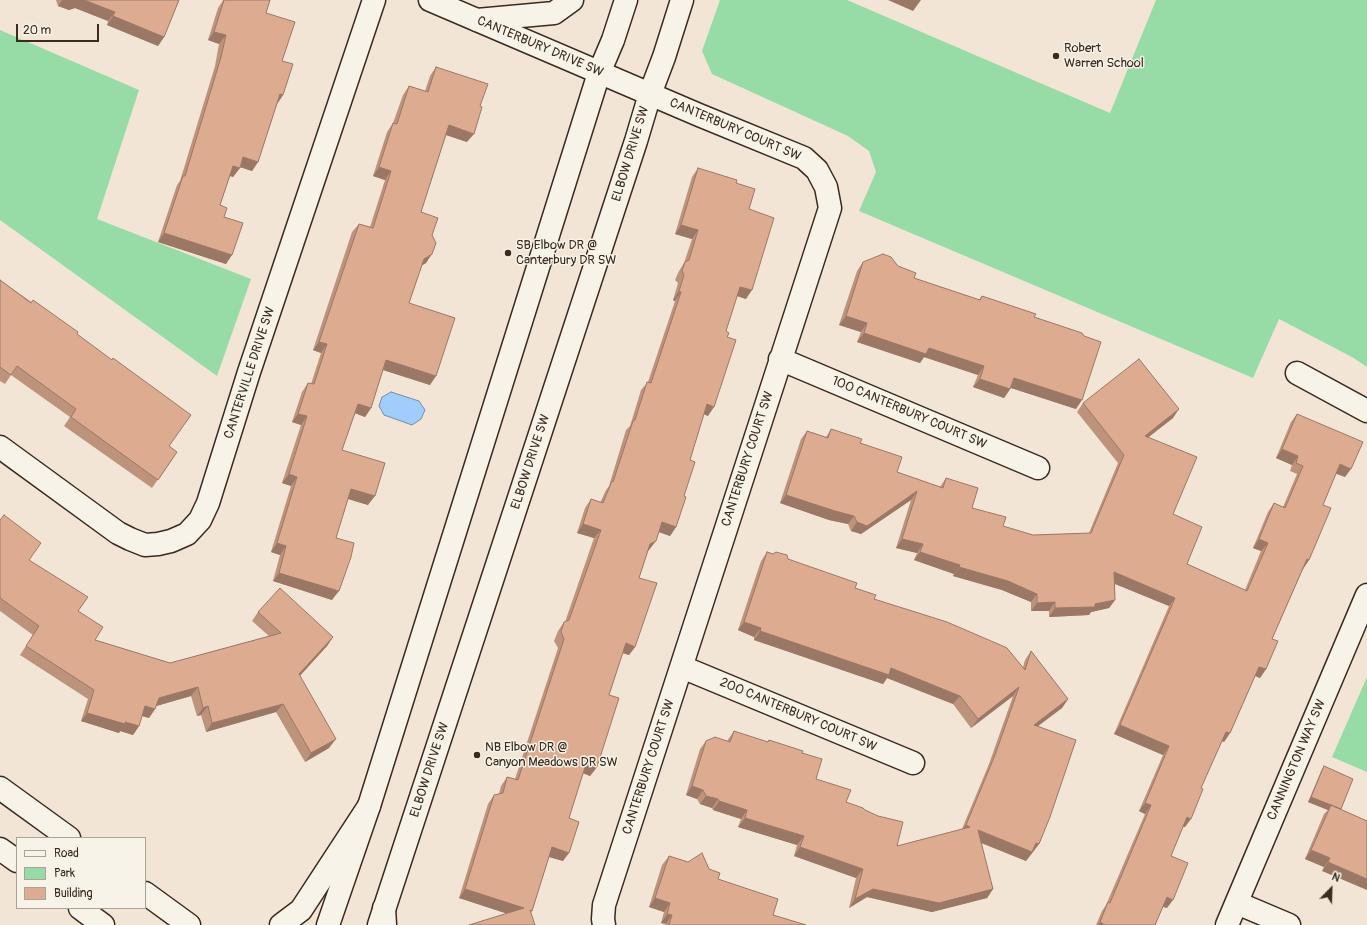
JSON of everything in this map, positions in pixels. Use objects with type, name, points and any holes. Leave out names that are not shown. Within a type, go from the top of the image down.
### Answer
[{"type":"street","name":"CANTERVILLE DRIVE SW","points":[[0,448],[118,533],[145,545],[171,541],[187,534],[200,520],[208,503],[249,372],[374,0]]},
{"type":"street","name":"CANTERBURY DRIVE SW","points":[[430,0],[650,94]]},
{"type":"street","points":[[477,20],[554,13],[572,0]]},
{"type":"street","points":[[328,925],[369,806],[599,73],[613,40],[626,0]]},
{"type":"street","name":"ELBOW DRIVE SW","points":[[383,919],[650,94],[664,57],[682,0]]},
{"type":"street","name":"CANTERBURY COURT SW","points":[[604,925],[604,905],[830,208],[826,187],[817,170],[804,158],[650,94]]},
{"type":"street","name":"100 CANTERBURY COURT SW","points":[[780,359],[1038,468]]},
{"type":"street","points":[[1297,373],[1367,411]]},
{"type":"street","name":"CANNINGTON WAY SW","points":[[1227,925],[1367,595]]},
{"type":"street","name":"200 CANTERBURY COURT SW","points":[[682,667],[913,763]]},
{"type":"street","points":[[0,788],[68,837]]},
{"type":"street","points":[[282,925],[301,910],[369,806]]},
{"type":"street","points":[[0,849],[16,860]]},
{"type":"street","points":[[146,894],[189,925]]},
{"type":"street","points":[[1237,903],[1289,925]]},
{"type":"street","points":[[81,909],[103,925]]},
{"type":"green space","points":[[720,0],[847,0],[1110,113],[1156,0],[1367,0],[1367,367],[1352,357],[1279,319],[1253,378],[859,211],[876,172],[869,151],[848,136],[712,74],[702,51]]},
{"type":"green space","points":[[0,30],[139,90],[97,219],[251,279],[217,376],[0,220]]},
{"type":"green space","points":[[1367,677],[1367,772],[1332,757]]},
{"type":"water","points":[[391,392],[419,401],[425,410],[421,419],[412,425],[384,415],[379,406],[382,397]]},
{"type":"building","points":[[84,0],[179,0],[164,37],[113,16],[115,12]]},
{"type":"building","points":[[224,0],[270,0],[266,13],[295,22],[282,61],[293,64],[283,95],[280,94],[258,162],[243,157],[240,168],[233,166],[220,205],[227,208],[224,217],[243,223],[232,255],[164,233],[183,176],[185,176],[221,57],[226,35],[214,32]]},
{"type":"building","points":[[436,67],[488,84],[480,106],[482,107],[474,134],[449,125],[421,212],[438,218],[432,235],[436,243],[432,254],[424,259],[409,303],[455,318],[436,376],[386,360],[371,408],[358,404],[342,450],[385,463],[375,496],[351,489],[336,538],[354,543],[351,557],[339,591],[279,573],[286,546],[277,543],[297,477],[289,474],[307,416],[298,414],[308,383],[314,384],[327,344],[319,342],[359,224],[373,228],[391,171],[379,167],[393,123],[397,124],[409,86],[428,92]]},
{"type":"building","points":[[698,168],[737,180],[736,183],[755,189],[749,209],[774,218],[752,290],[740,287],[726,331],[729,333],[727,337],[736,340],[714,407],[707,404],[690,460],[695,462],[676,527],[662,522],[656,541],[650,544],[639,578],[657,583],[635,647],[626,643],[609,695],[619,698],[597,767],[586,764],[569,818],[579,822],[569,853],[552,847],[532,911],[530,910],[535,925],[469,925],[524,908],[465,889],[494,795],[503,793],[507,777],[518,780],[564,639],[561,632],[564,622],[569,620],[601,530],[583,524],[591,499],[603,503],[612,481],[613,482],[647,382],[651,383],[681,292],[679,291],[684,275],[682,271],[685,262],[689,260],[698,230],[681,225]]},
{"type":"building","points":[[883,254],[891,257],[898,266],[916,273],[914,278],[980,300],[982,296],[1036,314],[1034,317],[1082,333],[1084,336],[1101,342],[1082,400],[1014,378],[1010,389],[980,379],[984,366],[929,348],[926,354],[864,333],[867,323],[846,316],[863,262]]},
{"type":"building","points":[[0,280],[31,303],[33,300],[78,332],[77,334],[112,360],[113,358],[191,415],[169,446],[177,452],[158,480],[71,417],[76,409],[17,366],[11,375],[0,367]]},
{"type":"building","points":[[1139,359],[1179,409],[1145,436],[1197,457],[1173,514],[1202,527],[1187,564],[1247,591],[1268,543],[1259,539],[1274,503],[1285,508],[1303,466],[1296,463],[1298,456],[1282,449],[1297,414],[1363,442],[1351,469],[1340,464],[1323,505],[1331,508],[1309,560],[1307,559],[1272,639],[1278,641],[1266,669],[1259,667],[1230,733],[1226,732],[1201,788],[1203,789],[1191,819],[1187,817],[1171,856],[1188,863],[1173,900],[1167,897],[1155,925],[1105,925],[1100,922],[1108,902],[1110,903],[1151,805],[1145,803],[1169,746],[1120,725],[1175,598],[1114,572],[1115,600],[1095,604],[1095,607],[1055,608],[1055,602],[1037,603],[1037,594],[1008,581],[959,567],[960,565],[920,552],[923,544],[902,539],[917,491],[867,526],[857,522],[854,516],[786,495],[807,431],[828,438],[831,429],[862,439],[860,443],[902,457],[897,472],[943,488],[946,478],[978,488],[972,508],[1006,517],[1003,526],[1033,535],[1091,533],[1124,455],[1083,403]]},
{"type":"building","points":[[4,515],[41,543],[29,560],[88,597],[78,611],[103,627],[95,640],[170,663],[281,633],[258,612],[280,588],[333,637],[299,674],[336,739],[311,753],[283,704],[212,723],[208,706],[203,708],[198,687],[159,698],[155,709],[145,706],[139,726],[125,722],[125,724],[87,713],[94,690],[26,646],[39,626],[0,598],[0,520]]},
{"type":"building","points":[[767,552],[773,554],[776,552],[787,555],[788,559],[857,583],[855,588],[876,595],[874,599],[947,622],[1005,647],[1025,670],[1031,651],[1068,699],[1034,725],[1076,740],[1050,817],[1039,844],[1036,843],[1032,852],[978,830],[993,889],[939,903],[873,889],[855,899],[863,869],[800,847],[804,836],[745,818],[747,810],[706,796],[703,790],[692,786],[706,741],[715,737],[730,742],[734,731],[768,742],[769,740],[822,759],[816,779],[851,790],[846,802],[863,808],[878,816],[903,822],[897,846],[970,827],[966,825],[995,755],[1019,687],[978,719],[960,696],[891,668],[889,675],[760,631],[761,628],[744,622]]},
{"type":"building","points":[[1324,766],[1353,779],[1341,809],[1311,797]]},
{"type":"building","points":[[1331,805],[1367,821],[1367,879],[1328,862],[1330,858],[1311,850]]},
{"type":"building","points":[[702,853],[709,869],[720,873],[718,879],[778,899],[773,915],[806,925],[669,925],[672,915],[667,914],[670,903],[655,898],[669,856],[688,862]]},
{"type":"place","name":"Robert Warren School","points":[[1056,56]]},
{"type":"place","name":"SB Elbow DR @ Canterbury DR SW","points":[[508,253]]},
{"type":"place","name":"NB Elbow DR @ Canyon Meadows DR SW","points":[[477,755]]}]
